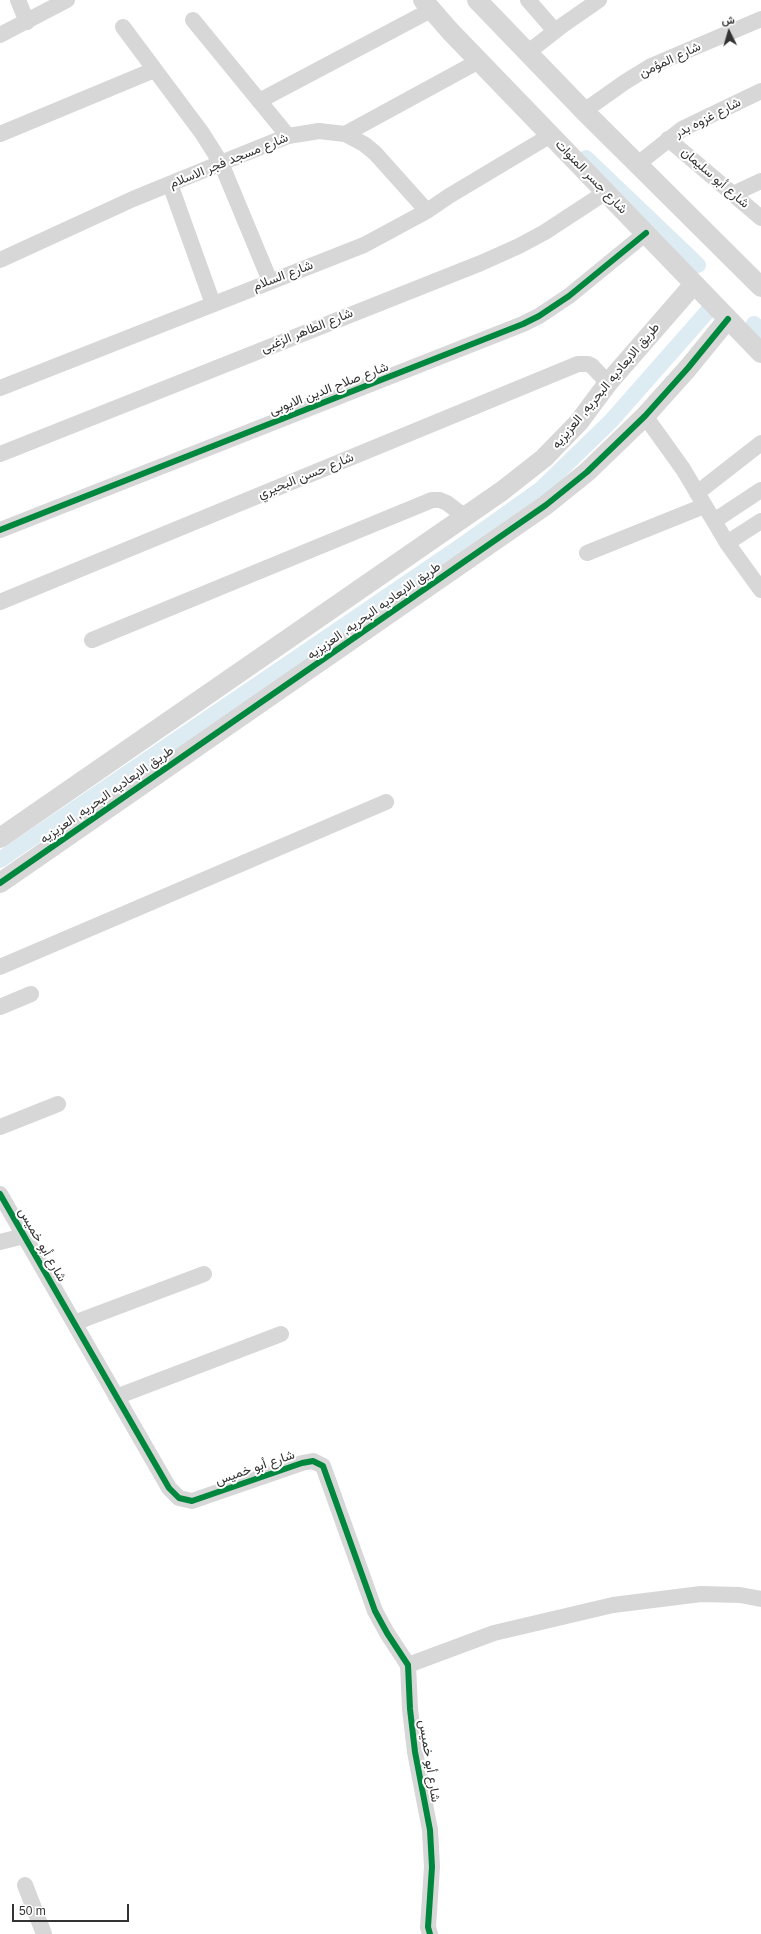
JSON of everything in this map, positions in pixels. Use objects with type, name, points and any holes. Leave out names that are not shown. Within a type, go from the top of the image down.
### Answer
[{"type":"street","points":[[18,0],[27,22]]},
{"type":"street","points":[[0,35],[66,0]]},
{"type":"street","points":[[477,0],[584,111],[638,163],[761,287]]},
{"type":"street","points":[[528,0],[555,31]]},
{"type":"street","points":[[528,53],[555,31],[600,0]]},
{"type":"street","points":[[260,101],[427,5]]},
{"type":"street","name":"شارع جسر المنوات","points":[[427,5],[479,61],[761,352]]},
{"type":"street","name":"شارع المؤمن","points":[[584,111],[625,82],[651,66],[761,19]]},
{"type":"street","points":[[193,20],[288,136]]},
{"type":"street","points":[[123,27],[202,133],[221,163],[270,281]]},
{"type":"street","points":[[344,134],[479,61]]},
{"type":"street","points":[[0,134],[154,70]]},
{"type":"street","name":"شارع غزوه بدر","points":[[638,163],[668,139],[703,118],[761,91]]},
{"type":"street","name":"شارع مسجد فجر الاسلام","points":[[0,260],[133,199],[221,163],[288,136],[319,131],[344,134],[364,144],[375,153],[427,212]]},
{"type":"street","name":"شارع السلام","points":[[0,388],[364,245],[427,212],[449,196],[551,135]]},
{"type":"street","name":"شارع أبو سليمان","points":[[668,139],[761,218]]},
{"type":"street","points":[[733,194],[761,181]]},
{"type":"street","points":[[170,184],[213,304]]},
{"type":"street","name":"شارع الطاهر الزغبى","points":[[0,454],[481,263],[519,246],[545,232],[606,192]]},
{"type":"street","name":"شارع صلاح الدين الايوبى","points":[[0,530],[523,324],[539,316],[569,296],[646,233]]},
{"type":"street","name":"طريق الابعاديه البحريه, العزيزيه","points":[[0,838],[292,638],[464,516],[502,491],[544,458],[579,422],[608,383],[694,284]]},
{"type":"street","name":"طريق الابعاديه البحريه, العزيزيه","points":[[0,883],[546,505],[587,472],[645,416],[688,368],[728,319]]},
{"type":"street","name":"شارع حسن البحيري","points":[[0,602],[578,364],[588,364],[592,366],[608,383]]},
{"type":"street","points":[[645,416],[683,469],[700,500],[727,543],[761,590]]},
{"type":"street","points":[[587,552],[700,500],[761,443]]},
{"type":"street","points":[[714,521],[761,490]]},
{"type":"street","points":[[92,640],[432,500],[440,500],[447,503],[464,516]]},
{"type":"street","points":[[727,543],[761,521]]},
{"type":"street","points":[[0,967],[386,802]]},
{"type":"street","points":[[0,1007],[31,994]]},
{"type":"street","points":[[0,1127],[58,1104]]},
{"type":"street","name":"شارع أبو خميس","points":[[0,1194],[169,1488],[179,1498],[192,1501],[302,1463],[313,1461],[323,1466],[375,1611],[386,1633],[408,1665],[410,1709],[415,1752],[430,1830],[432,1867],[428,1927],[430,1934]]},
{"type":"street","points":[[0,1242],[24,1236]]},
{"type":"street","points":[[74,1323],[204,1274]]},
{"type":"street","points":[[116,1397],[281,1334]]},
{"type":"street","points":[[408,1665],[494,1632],[613,1605],[701,1594],[740,1595],[761,1599]]},
{"type":"street","points":[[25,1885],[44,1934]]},
{"type":"waterway","points":[[586,158],[698,265]]},
{"type":"waterway","points":[[0,860],[461,546],[541,489],[611,421],[707,312]]},
{"type":"waterway","points":[[754,324],[761,331]]},
{"type":"cycle path","points":[[0,530],[523,324],[539,316],[569,296],[646,233]]},
{"type":"cycle path","points":[[0,883],[546,505],[587,472],[645,416],[688,368],[728,319]]},
{"type":"cycle path","points":[[0,1194],[169,1488],[179,1498],[192,1501],[302,1463],[313,1461],[323,1466],[375,1611],[387,1633],[408,1665],[410,1709],[415,1752],[430,1830],[432,1867],[428,1927],[430,1934]]}]
